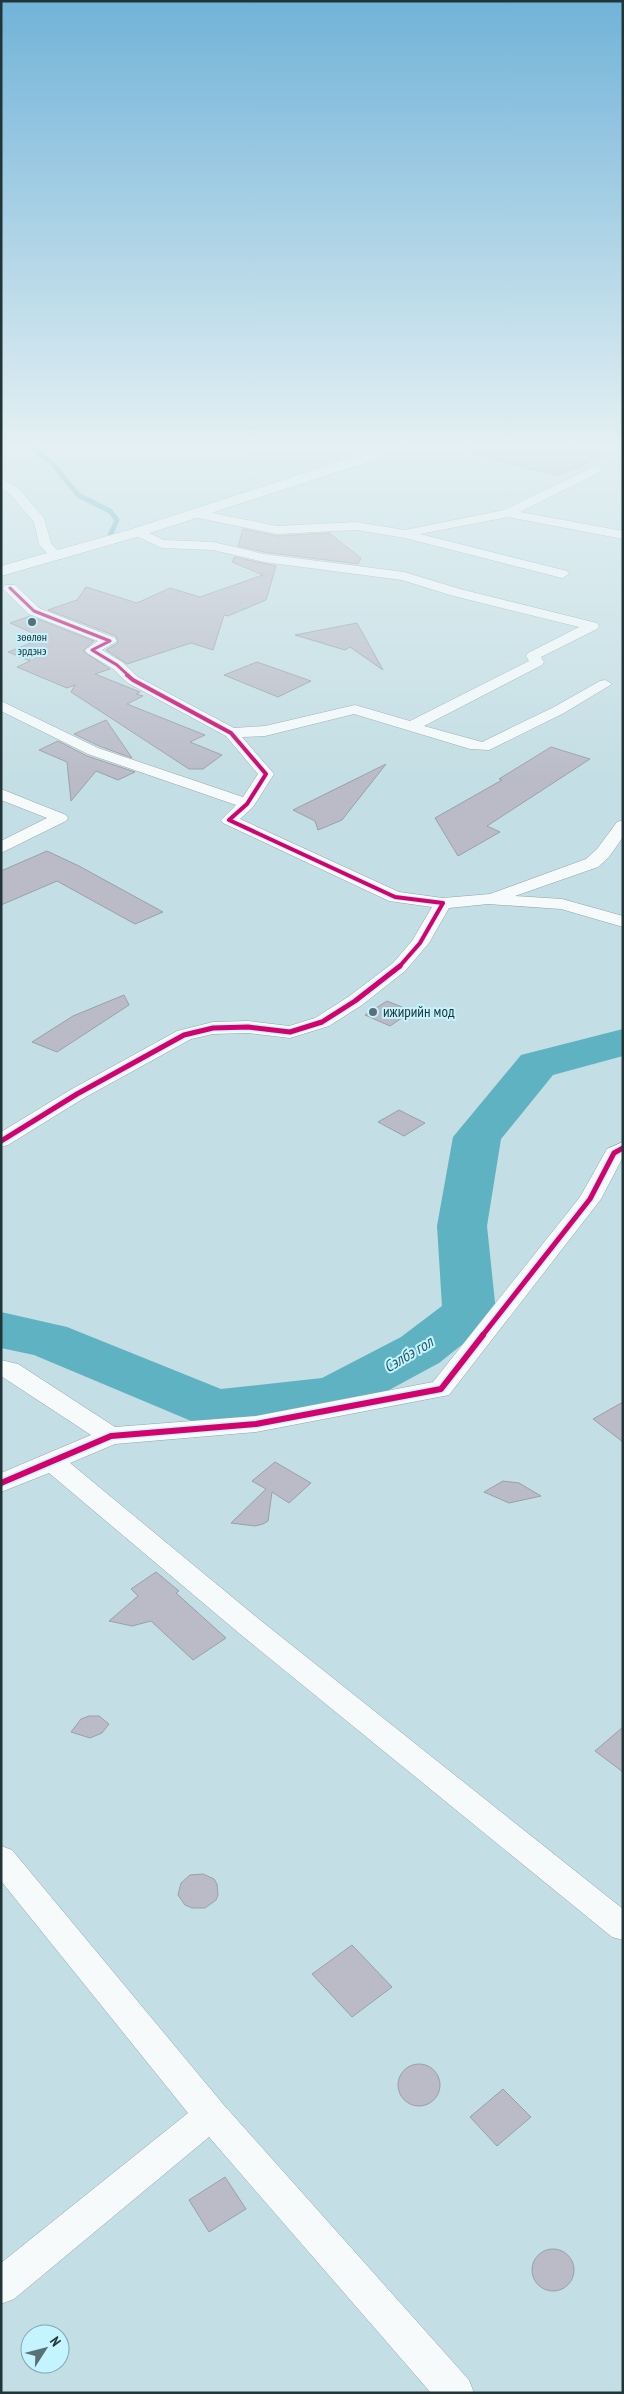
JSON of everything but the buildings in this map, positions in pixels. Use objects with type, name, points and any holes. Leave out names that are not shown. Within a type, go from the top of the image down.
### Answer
[{"type":"main road","points":[[1,570],[53,557]]},
{"type":"street","points":[[259,557],[404,576],[455,592],[592,626],[533,656],[537,662],[412,726]]},
{"type":"street","points":[[494,557],[562,574]]},
{"type":"street","points":[[4,587],[34,611],[110,641],[92,650],[117,665],[133,680],[231,733],[266,774],[247,804],[229,820],[395,897],[443,903],[488,899],[562,904],[623,922]]},
{"type":"street","points":[[231,733],[265,731],[356,709],[476,746],[484,746],[559,710],[605,684]]},
{"type":"street","points":[[1,705],[93,751],[247,804]]},
{"type":"street","points":[[1,794],[60,818],[1,848]]},
{"type":"street","points":[[488,899],[592,863],[603,854],[623,824]]},
{"type":"street","points":[[1,1141],[78,1094],[184,1035],[213,1028],[239,1027],[290,1032],[322,1022],[355,1002],[399,967],[420,943],[443,903]]},
{"type":"street","points":[[1,1483],[111,1436],[256,1424],[441,1389],[590,1199],[614,1153],[623,1148]]},
{"type":"street","points":[[1,1368],[10,1370],[111,1436]]},
{"type":"street","points":[[52,1461],[250,1627],[623,1927]]},
{"type":"street","points":[[1,1859],[210,2115],[456,2393]]},
{"type":"street","points":[[1,2286],[210,2115]]},
{"type":"waterway","name":"Сэлбэ гол","points":[[1,1330],[48,1340],[216,1409],[334,1396],[420,1350],[469,1312],[462,1226],[477,1137],[537,1065],[623,1042]]},
{"type":"cycle path","points":[[1,1141],[77,1094],[184,1035],[213,1028],[248,1027],[290,1032],[322,1022],[355,1001],[399,967],[420,943],[443,903],[395,897],[229,820],[247,804],[266,774],[231,733],[133,680],[117,665],[92,650],[110,641],[34,611],[10,588]]},
{"type":"cycle path","points":[[1,1483],[111,1436],[256,1424],[441,1389],[590,1199],[614,1153],[623,1148]]},
{"type":"place","name":"зөөлөн эрдэнэ","points":[[32,622]]},
{"type":"place","name":"ижирийн мод","points":[[373,1012]]}]
